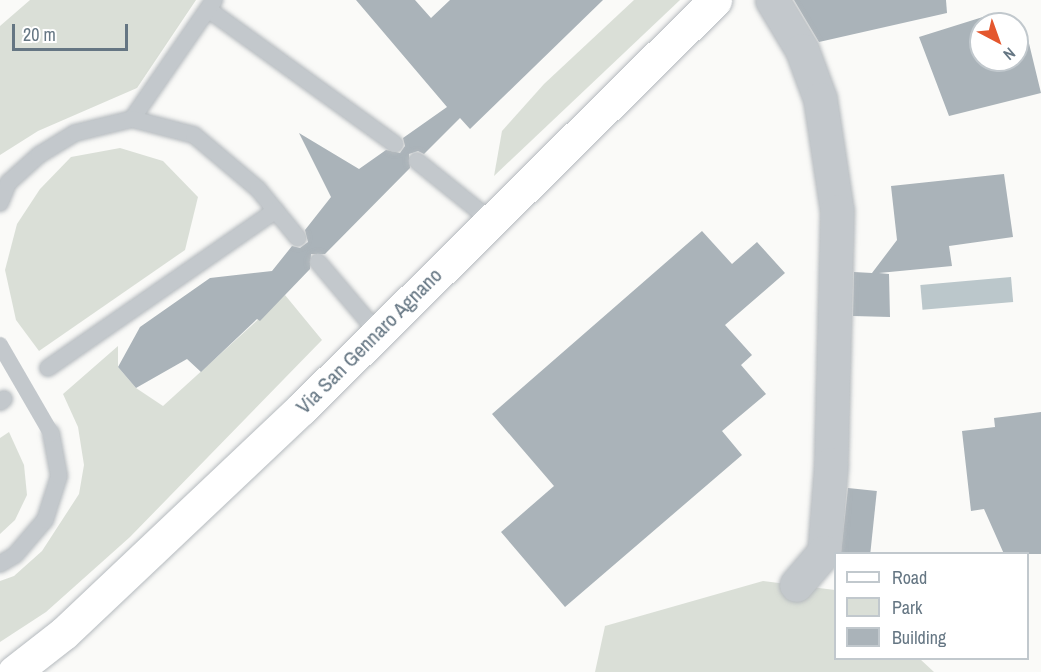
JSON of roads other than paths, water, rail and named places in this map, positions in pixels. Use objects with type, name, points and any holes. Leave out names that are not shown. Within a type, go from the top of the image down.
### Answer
[{"type":"main road","name":"Via San Gennaro Agnano","points":[[14,672],[64,633],[378,333],[715,0]]},
{"type":"street","points":[[772,0],[802,50],[820,99],[837,211],[831,464],[824,552],[796,585]]},
{"type":"lane","points":[[132,119],[211,5],[395,144]]},
{"type":"lane","points":[[0,203],[8,183],[39,155],[75,133],[132,119],[194,135],[258,189],[298,238]]},
{"type":"lane","points":[[417,161],[490,220]]},
{"type":"lane","points":[[48,368],[276,210]]},
{"type":"lane","points":[[318,262],[378,333]]},
{"type":"lane","points":[[0,345],[51,433],[59,476],[45,520],[15,555],[0,564]]}]
